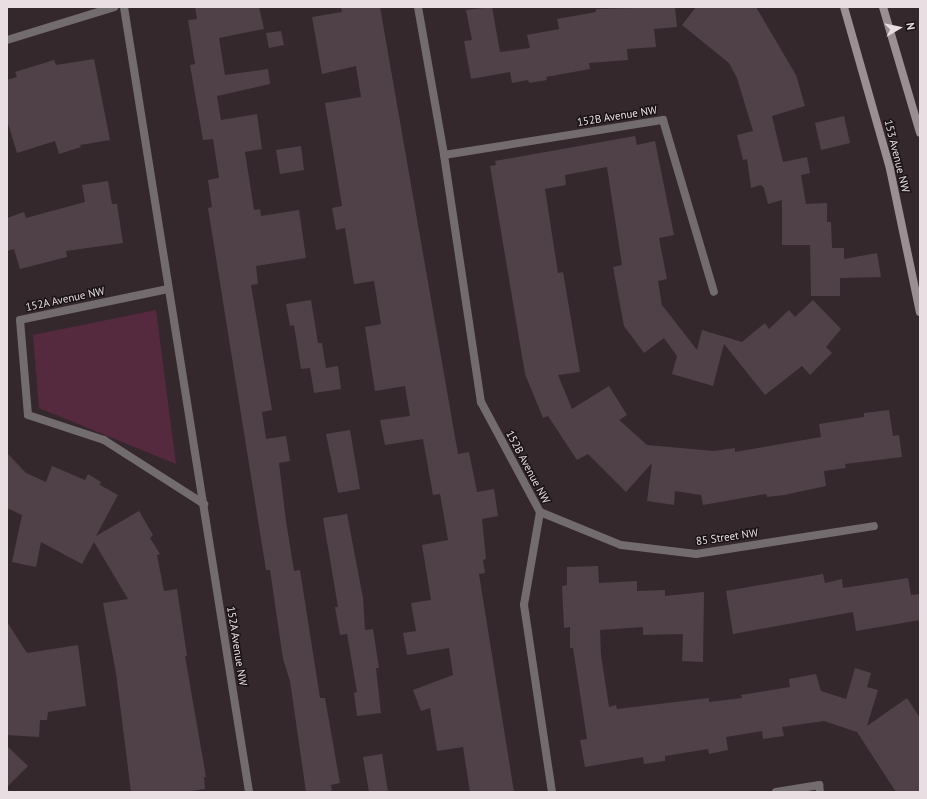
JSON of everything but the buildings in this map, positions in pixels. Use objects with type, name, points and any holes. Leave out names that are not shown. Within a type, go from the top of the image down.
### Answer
[{"type":"main road","name":"153 Avenue NW","points":[[844,7],[890,170],[920,312]]},
{"type":"main road","points":[[883,7],[920,133]]},
{"type":"street","points":[[7,40],[114,7]]},
{"type":"street","name":"152A Avenue NW","points":[[124,7],[249,792]]},
{"type":"street","name":"152B Avenue NW","points":[[418,7],[444,155],[481,402],[540,512],[524,605],[552,792]]},
{"type":"street","name":"152B Avenue NW","points":[[444,155],[663,120],[714,292]]},
{"type":"street","name":"152A Avenue NW","points":[[168,289],[20,320],[28,415],[104,440],[204,504]]},
{"type":"street","name":"85 Street NW","points":[[540,512],[620,545],[696,554],[874,526]]},
{"type":"street","points":[[776,792],[819,788]]},
{"type":"shaded area","points":[[156,310],[176,464],[39,408],[33,335]]}]
